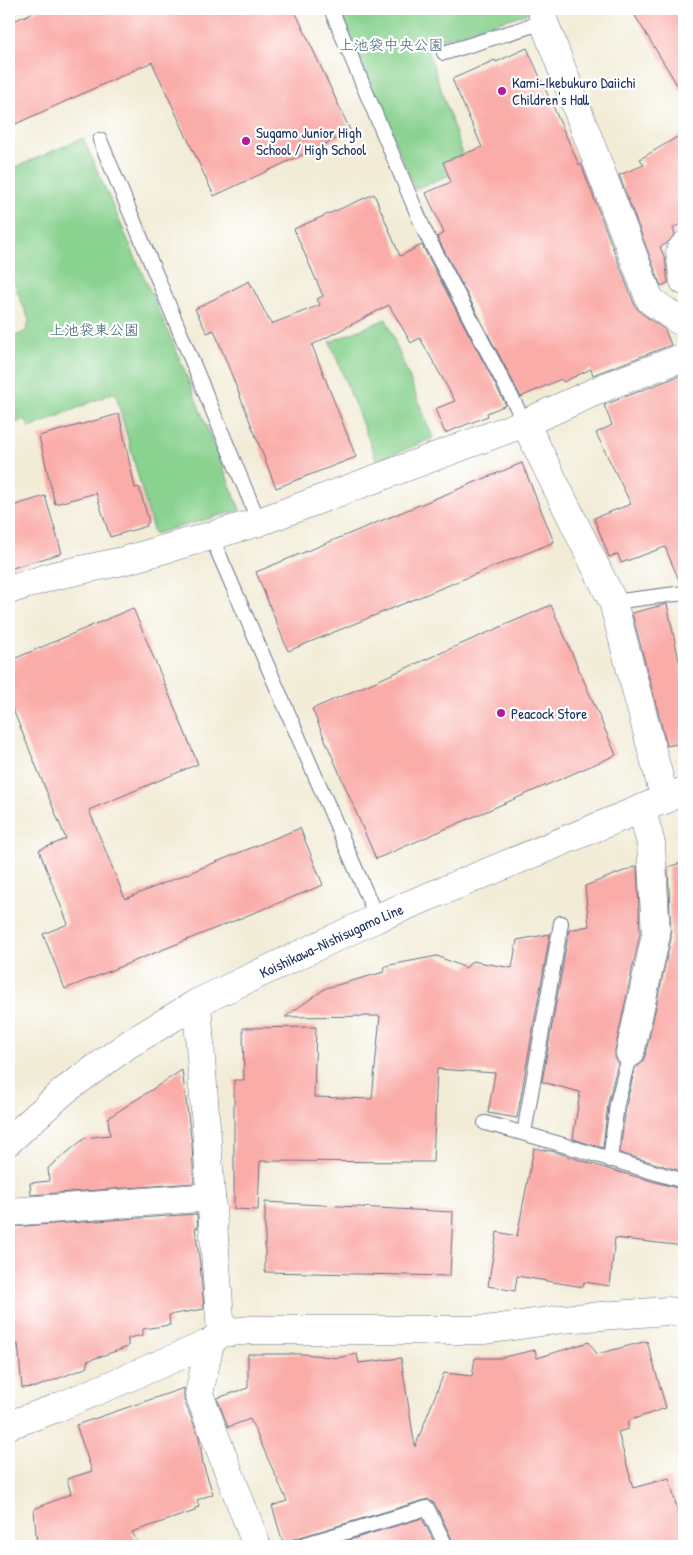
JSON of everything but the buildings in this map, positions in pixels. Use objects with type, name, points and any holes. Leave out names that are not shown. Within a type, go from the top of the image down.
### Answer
[{"type":"street","points":[[543,16],[650,300],[678,320],[684,318]]},
{"type":"street","points":[[684,246],[680,251],[684,281]]},
{"type":"street","points":[[9,590],[53,576],[123,561],[259,522],[525,423],[610,386],[684,357]]},
{"type":"street","points":[[525,423],[613,602],[664,800],[651,844],[656,935],[630,1053]]},
{"type":"street","name":"Koishikawa-Nishisugamo Line","points":[[9,1141],[64,1091],[129,1044],[197,1003],[377,918],[664,800]]},
{"type":"street","points":[[197,1003],[211,1197],[215,1338],[199,1394],[257,1546]]},
{"type":"street","points":[[9,1212],[211,1197]]},
{"type":"street","points":[[9,1425],[54,1409],[215,1338],[252,1330],[485,1330],[572,1318],[667,1310],[684,1313]]},
{"type":"lane","points":[[331,9],[425,232],[525,423]]},
{"type":"lane","points":[[444,53],[543,16]]},
{"type":"lane","points":[[100,140],[259,522]]},
{"type":"lane","points":[[212,536],[377,918]]},
{"type":"lane","points":[[613,602],[684,593]]},
{"type":"lane","points":[[524,1133],[560,923]]},
{"type":"lane","points":[[610,1160],[617,1104],[630,1053]]},
{"type":"lane","points":[[485,1123],[574,1147],[610,1160],[684,1181]]},
{"type":"lane","points":[[299,1546],[428,1508],[446,1546]]},
{"type":"green space","name":"上池袋中央公園","points":[[339,9],[538,10],[426,44],[467,168],[415,189]]},
{"type":"green space","name":"上池袋東公園","points":[[83,138],[176,350],[240,510],[154,534],[115,392],[30,428],[25,419],[9,426],[9,339],[26,331],[29,320],[9,270],[9,170]]},
{"type":"green space","points":[[386,319],[433,438],[377,461],[330,342]]},
{"type":"place","name":"Kami-Ikebukuro Daiichi Children's Hall","points":[[502,91]]},
{"type":"place","name":"Sugamo Junior High School / High School","points":[[246,141]]},
{"type":"place","name":"Peacock Store","points":[[501,713]]}]
